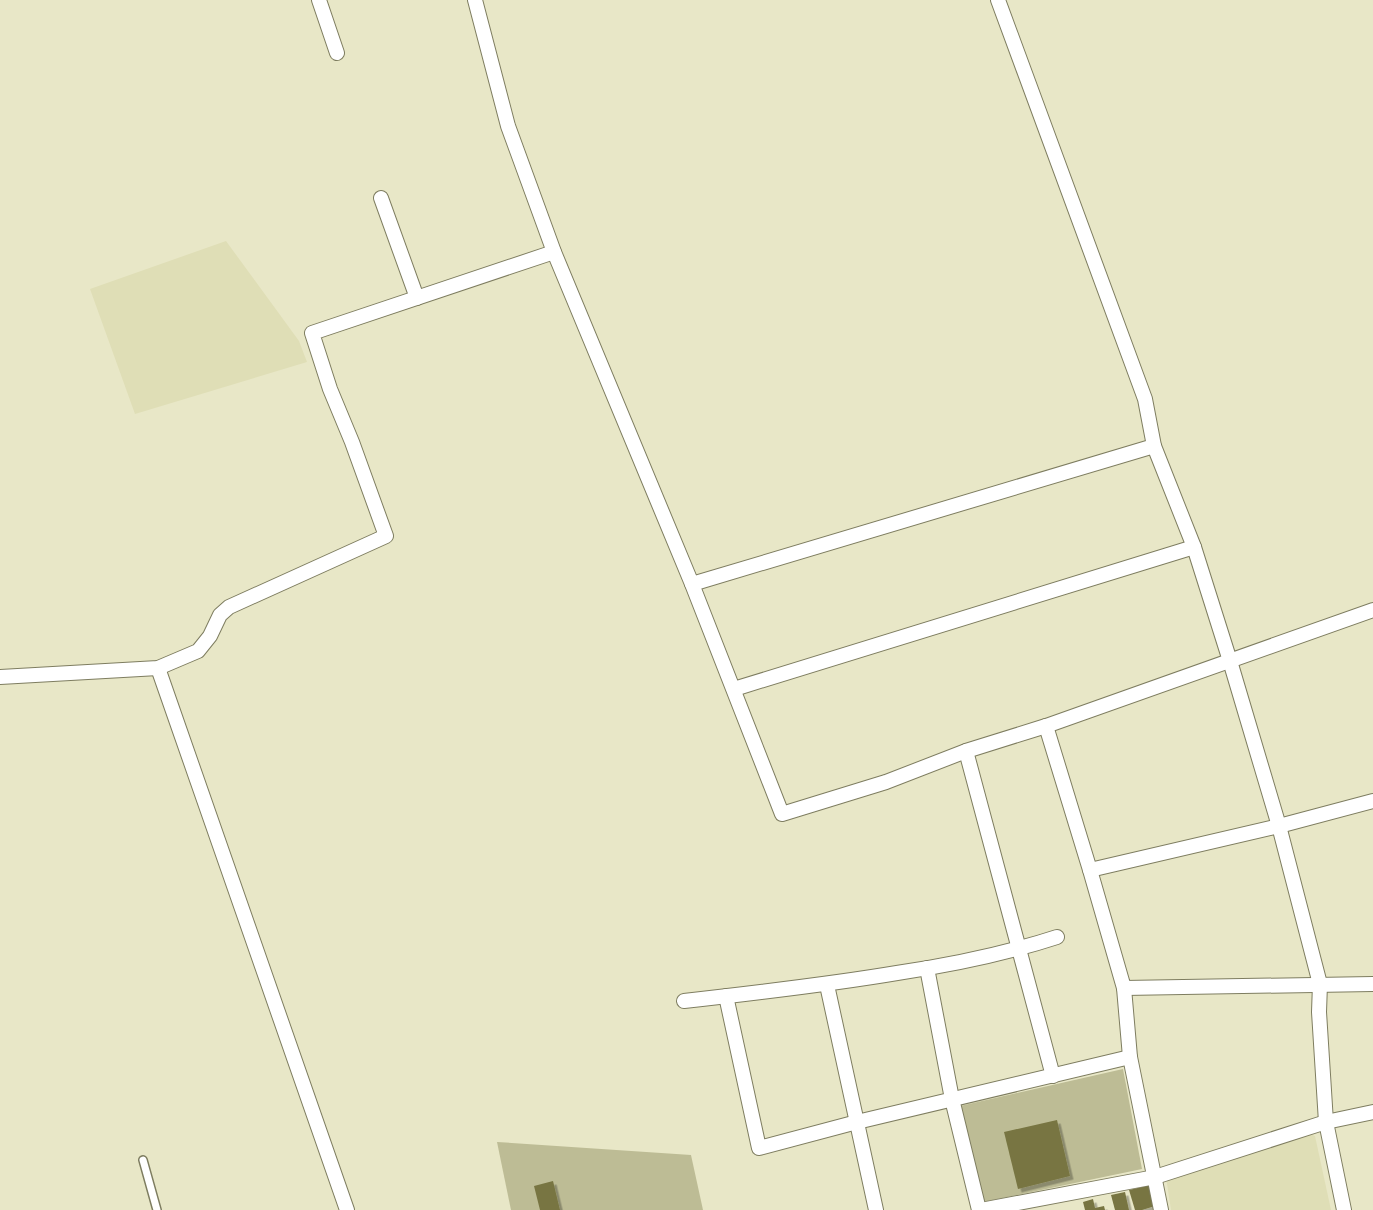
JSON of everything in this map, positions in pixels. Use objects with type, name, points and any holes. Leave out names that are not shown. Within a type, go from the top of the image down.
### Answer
[{"type":"street","points":[[319,0],[337,53]]},
{"type":"street","points":[[476,0],[508,126],[554,252],[692,584],[782,814],[886,782],[966,750],[1046,726],[1373,610]]},
{"type":"street","points":[[998,0],[1145,399],[1154,446],[1194,547],[1279,826],[1320,984],[1319,1012],[1326,1122],[1344,1210]]},
{"type":"street","points":[[381,198],[417,298]]},
{"type":"street","points":[[0,678],[158,668],[198,651],[210,636],[220,615],[229,607],[386,536],[330,389],[312,333],[554,252]]},
{"type":"street","points":[[692,584],[1154,446]]},
{"type":"street","points":[[734,689],[1194,547]]},
{"type":"street","points":[[158,668],[347,1210]]},
{"type":"street","points":[[1046,726],[1124,988],[1130,1057],[1161,1210]]},
{"type":"street","points":[[966,750],[1053,1076]]},
{"type":"street","points":[[1090,870],[1279,826],[1373,801]]},
{"type":"street","points":[[684,1000],[827,985],[1019,950],[1057,937]]},
{"type":"street","points":[[927,968],[952,1099],[980,1210],[1155,1176],[1326,1122],[1373,1112]]},
{"type":"street","points":[[1124,988],[1373,984]]},
{"type":"street","points":[[827,985],[876,1210]]},
{"type":"street","points":[[726,996],[759,1148],[857,1122],[1130,1057]]},
{"type":"lane","points":[[143,1160],[157,1210]]},
{"type":"shaded area","points":[[226,241],[299,341],[307,362],[135,414],[90,289]]},
{"type":"shaded area","points":[[1123,1069],[1142,1169],[983,1202],[960,1106]]},
{"type":"shaded area","points":[[1308,1133],[1315,1136],[1331,1210],[1171,1210],[1166,1177]]},
{"type":"shaded area","points":[[497,1142],[691,1155],[703,1210],[511,1210]]},
{"type":"building","points":[[1057,1120],[1070,1176],[1018,1189],[1004,1132]]},
{"type":"building","points":[[553,1181],[560,1210],[540,1210],[534,1186]]},
{"type":"building","points":[[1150,1185],[1155,1206],[1135,1210],[1129,1190]]},
{"type":"building","points":[[1125,1192],[1129,1210],[1115,1210],[1111,1195]]},
{"type":"building","points":[[1093,1199],[1095,1208],[1104,1206],[1105,1210],[1085,1210],[1083,1202]]}]
